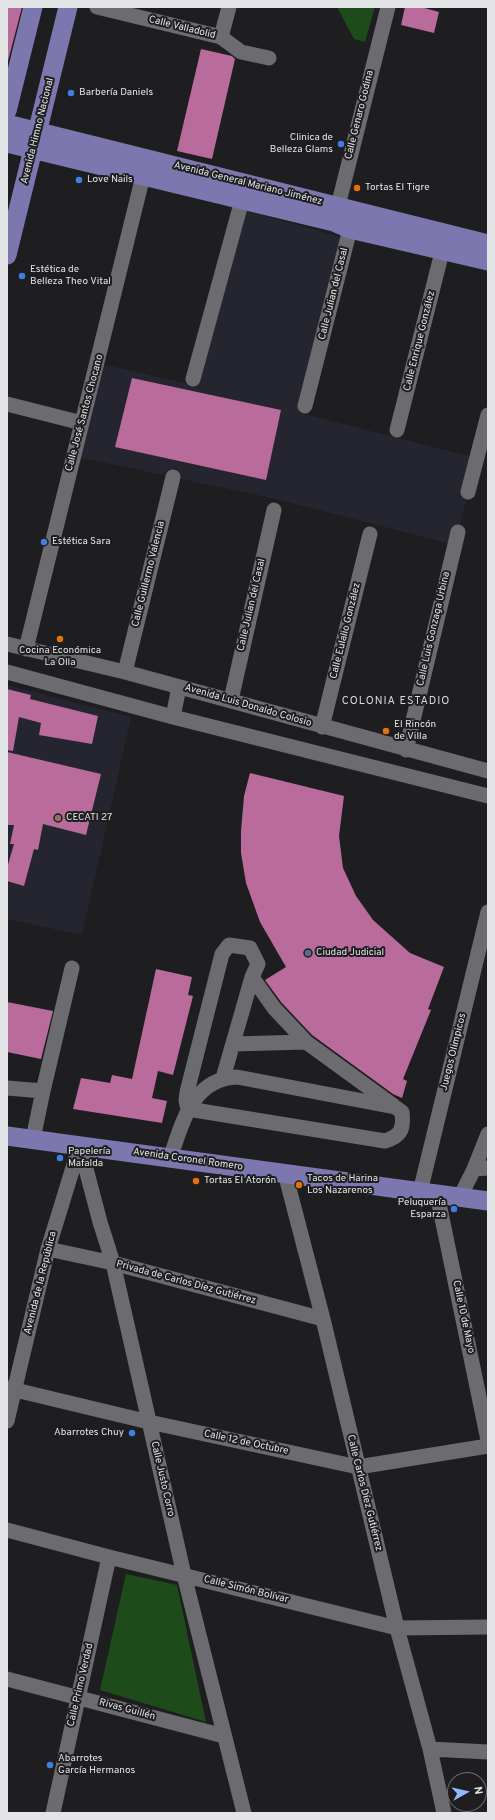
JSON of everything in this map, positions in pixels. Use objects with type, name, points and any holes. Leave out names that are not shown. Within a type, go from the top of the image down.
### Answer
[{"type":"main road","points":[[7,111],[33,7]]},
{"type":"main road","name":"Avenida Himno Nacional","points":[[7,255],[68,7]]},
{"type":"main road","name":"Avenida General Mariano Jiménez","points":[[7,124],[36,140],[144,176],[242,200],[488,246]]},
{"type":"main road","name":"Avenida General Mariano Jiménez","points":[[7,143],[36,140],[340,219],[442,252],[488,246]]},
{"type":"main road","name":"Avenida Coronel Romero","points":[[7,1136],[488,1201]]},
{"type":"street","name":"Calle Valladolid","points":[[97,7],[221,37]]},
{"type":"street","points":[[229,7],[221,37],[241,52],[269,58]]},
{"type":"street","name":"Calle Genaro Godina","points":[[340,219],[388,7]]},
{"type":"street","name":"Calle José Santos Chocano","points":[[26,649],[89,391],[98,363],[144,176]]},
{"type":"street","points":[[193,379],[242,200]]},
{"type":"street","name":"Calle Julian del Casal","points":[[305,406],[340,219]]},
{"type":"street","name":"Calle Enrique González","points":[[398,430],[442,252]]},
{"type":"street","points":[[7,404],[80,429]]},
{"type":"street","points":[[468,492],[488,415]]},
{"type":"street","name":"Calle Guillermo Valencia","points":[[124,672],[173,477]]},
{"type":"street","name":"Calle Julian del Casal","points":[[231,700],[274,510]]},
{"type":"street","name":"Calle Luis Gonzaga Urbina","points":[[406,750],[458,532]]},
{"type":"street","name":"Calle Eulalio González","points":[[322,727],[370,534]]},
{"type":"street","name":"Avenida Luis Donaldo Colosio","points":[[7,644],[180,686],[322,727],[488,771]]},
{"type":"street","points":[[7,672],[173,717],[488,796]]},
{"type":"street","points":[[173,717],[180,686]]},
{"type":"street","name":"Juegos Olimpicos","points":[[429,1193],[488,912]]},
{"type":"street","points":[[188,1109],[186,1101],[187,1092],[222,954],[229,945],[250,948],[258,964],[252,977],[223,1078]]},
{"type":"street","points":[[33,1139],[72,968]]},
{"type":"street","points":[[188,1109],[385,1141],[395,1138],[400,1131],[403,1121],[402,1112],[306,1042],[274,1008],[252,977]]},
{"type":"street","points":[[233,1044],[306,1042]]},
{"type":"street","points":[[170,1158],[188,1109],[206,1086],[223,1078],[237,1077],[396,1107]]},
{"type":"street","points":[[7,1088],[43,1091]]},
{"type":"street","points":[[460,1197],[481,1168],[488,1134]]},
{"type":"street","name":"Avenida de la República","points":[[7,1421],[11,1389],[48,1249],[80,1146]]},
{"type":"street","name":"Calle Justo Corro","points":[[80,1146],[100,1222],[113,1263],[184,1575],[244,1813]]},
{"type":"street","name":"Calle Carlos Díez Gutiérrez","points":[[285,1173],[324,1319],[397,1628],[430,1749],[444,1813]]},
{"type":"street","name":"Calle 10 de Mayo","points":[[429,1193],[488,1440]]},
{"type":"street","name":"Privada de Carlos Díez Gutiérrez","points":[[48,1249],[113,1263],[324,1319]]},
{"type":"street","name":"Calle 12 de Octubre","points":[[11,1389],[149,1422],[358,1466],[488,1446]]},
{"type":"street","name":"Calle Simón Bolívar","points":[[7,1530],[397,1628],[488,1627]]},
{"type":"street","name":"Calle Primo Verdad","points":[[53,1813],[110,1557]]},
{"type":"street","name":"Rivas Guillén","points":[[7,1679],[224,1736]]},
{"type":"street","points":[[430,1749],[488,1752]]},
{"type":"shaded area","points":[[245,210],[340,237],[300,413],[477,458],[455,545],[276,499],[73,456],[98,363],[196,386]]},
{"type":"shaded area","name":"CECATI 27","points":[[7,685],[131,717],[82,935],[7,919]]},
{"type":"green space","points":[[337,7],[375,7],[365,42],[354,39]]},
{"type":"green space","points":[[126,1574],[177,1585],[206,1722],[100,1690]]},
{"type":"building","points":[[7,7],[22,7],[8,61],[7,61]]},
{"type":"building","points":[[405,7],[421,7],[439,12],[434,33],[401,25]]},
{"type":"building","points":[[201,49],[232,56],[235,59],[212,159],[177,151]]},
{"type":"building","points":[[132,378],[281,410],[266,480],[115,447]]},
{"type":"building","points":[[7,689],[31,695],[30,699],[98,716],[92,744],[39,735],[41,723],[19,717],[13,751],[7,750]]},
{"type":"building","points":[[7,752],[101,774],[86,835],[43,824],[38,850],[34,849],[24,886],[7,881],[7,868],[14,844],[10,844],[14,825],[7,825]]},
{"type":"building","points":[[250,773],[344,796],[339,836],[343,868],[356,896],[373,920],[410,953],[444,967],[428,1009],[431,1010],[403,1079],[407,1081],[402,1098],[393,1094],[312,1035],[281,1002],[265,980],[286,967],[260,922],[246,883],[241,853],[241,831],[244,796]]},
{"type":"building","points":[[156,969],[192,977],[188,995],[193,996],[173,1075],[158,1071],[152,1098],[167,1101],[162,1123],[73,1109],[81,1078],[110,1083],[112,1075],[132,1079]]},
{"type":"building","points":[[7,1002],[53,1011],[41,1059],[7,1052]]},
{"type":"place","name":"Barbería Daniels","points":[[71,93]]},
{"type":"place","name":"Clinica de Belleza Glams","points":[[341,144]]},
{"type":"place","name":"Love Nails","points":[[79,180]]},
{"type":"place","name":"Tortas El Tigre","points":[[357,188]]},
{"type":"place","name":"Estética de Belleza Theo Vital","points":[[22,276]]},
{"type":"place","name":"Estética Sara","points":[[44,542]]},
{"type":"place","name":"Cocina Económica La Olla","points":[[60,639]]},
{"type":"place","name":"El Rincón de Villa","points":[[386,731]]},
{"type":"place","name":"CECATI 27","points":[[58,818]]},
{"type":"place","name":"Ciudad Judicial","points":[[308,953]]},
{"type":"place","name":"Papelería Mafalda","points":[[60,1158]]},
{"type":"place","name":"Tortas El Atorón","points":[[196,1181]]},
{"type":"place","name":"Tacos de Harina Los Nazarenos","points":[[299,1185]]},
{"type":"place","name":"Peluquería Esparza","points":[[454,1209]]},
{"type":"place","name":"Abarrotes Chuy","points":[[132,1433]]},
{"type":"place","name":"Abarrotes García Hermanos","points":[[50,1765]]},
{"type":"district","name":"COLONIA ESTADIO","points":[[396,702]]}]
